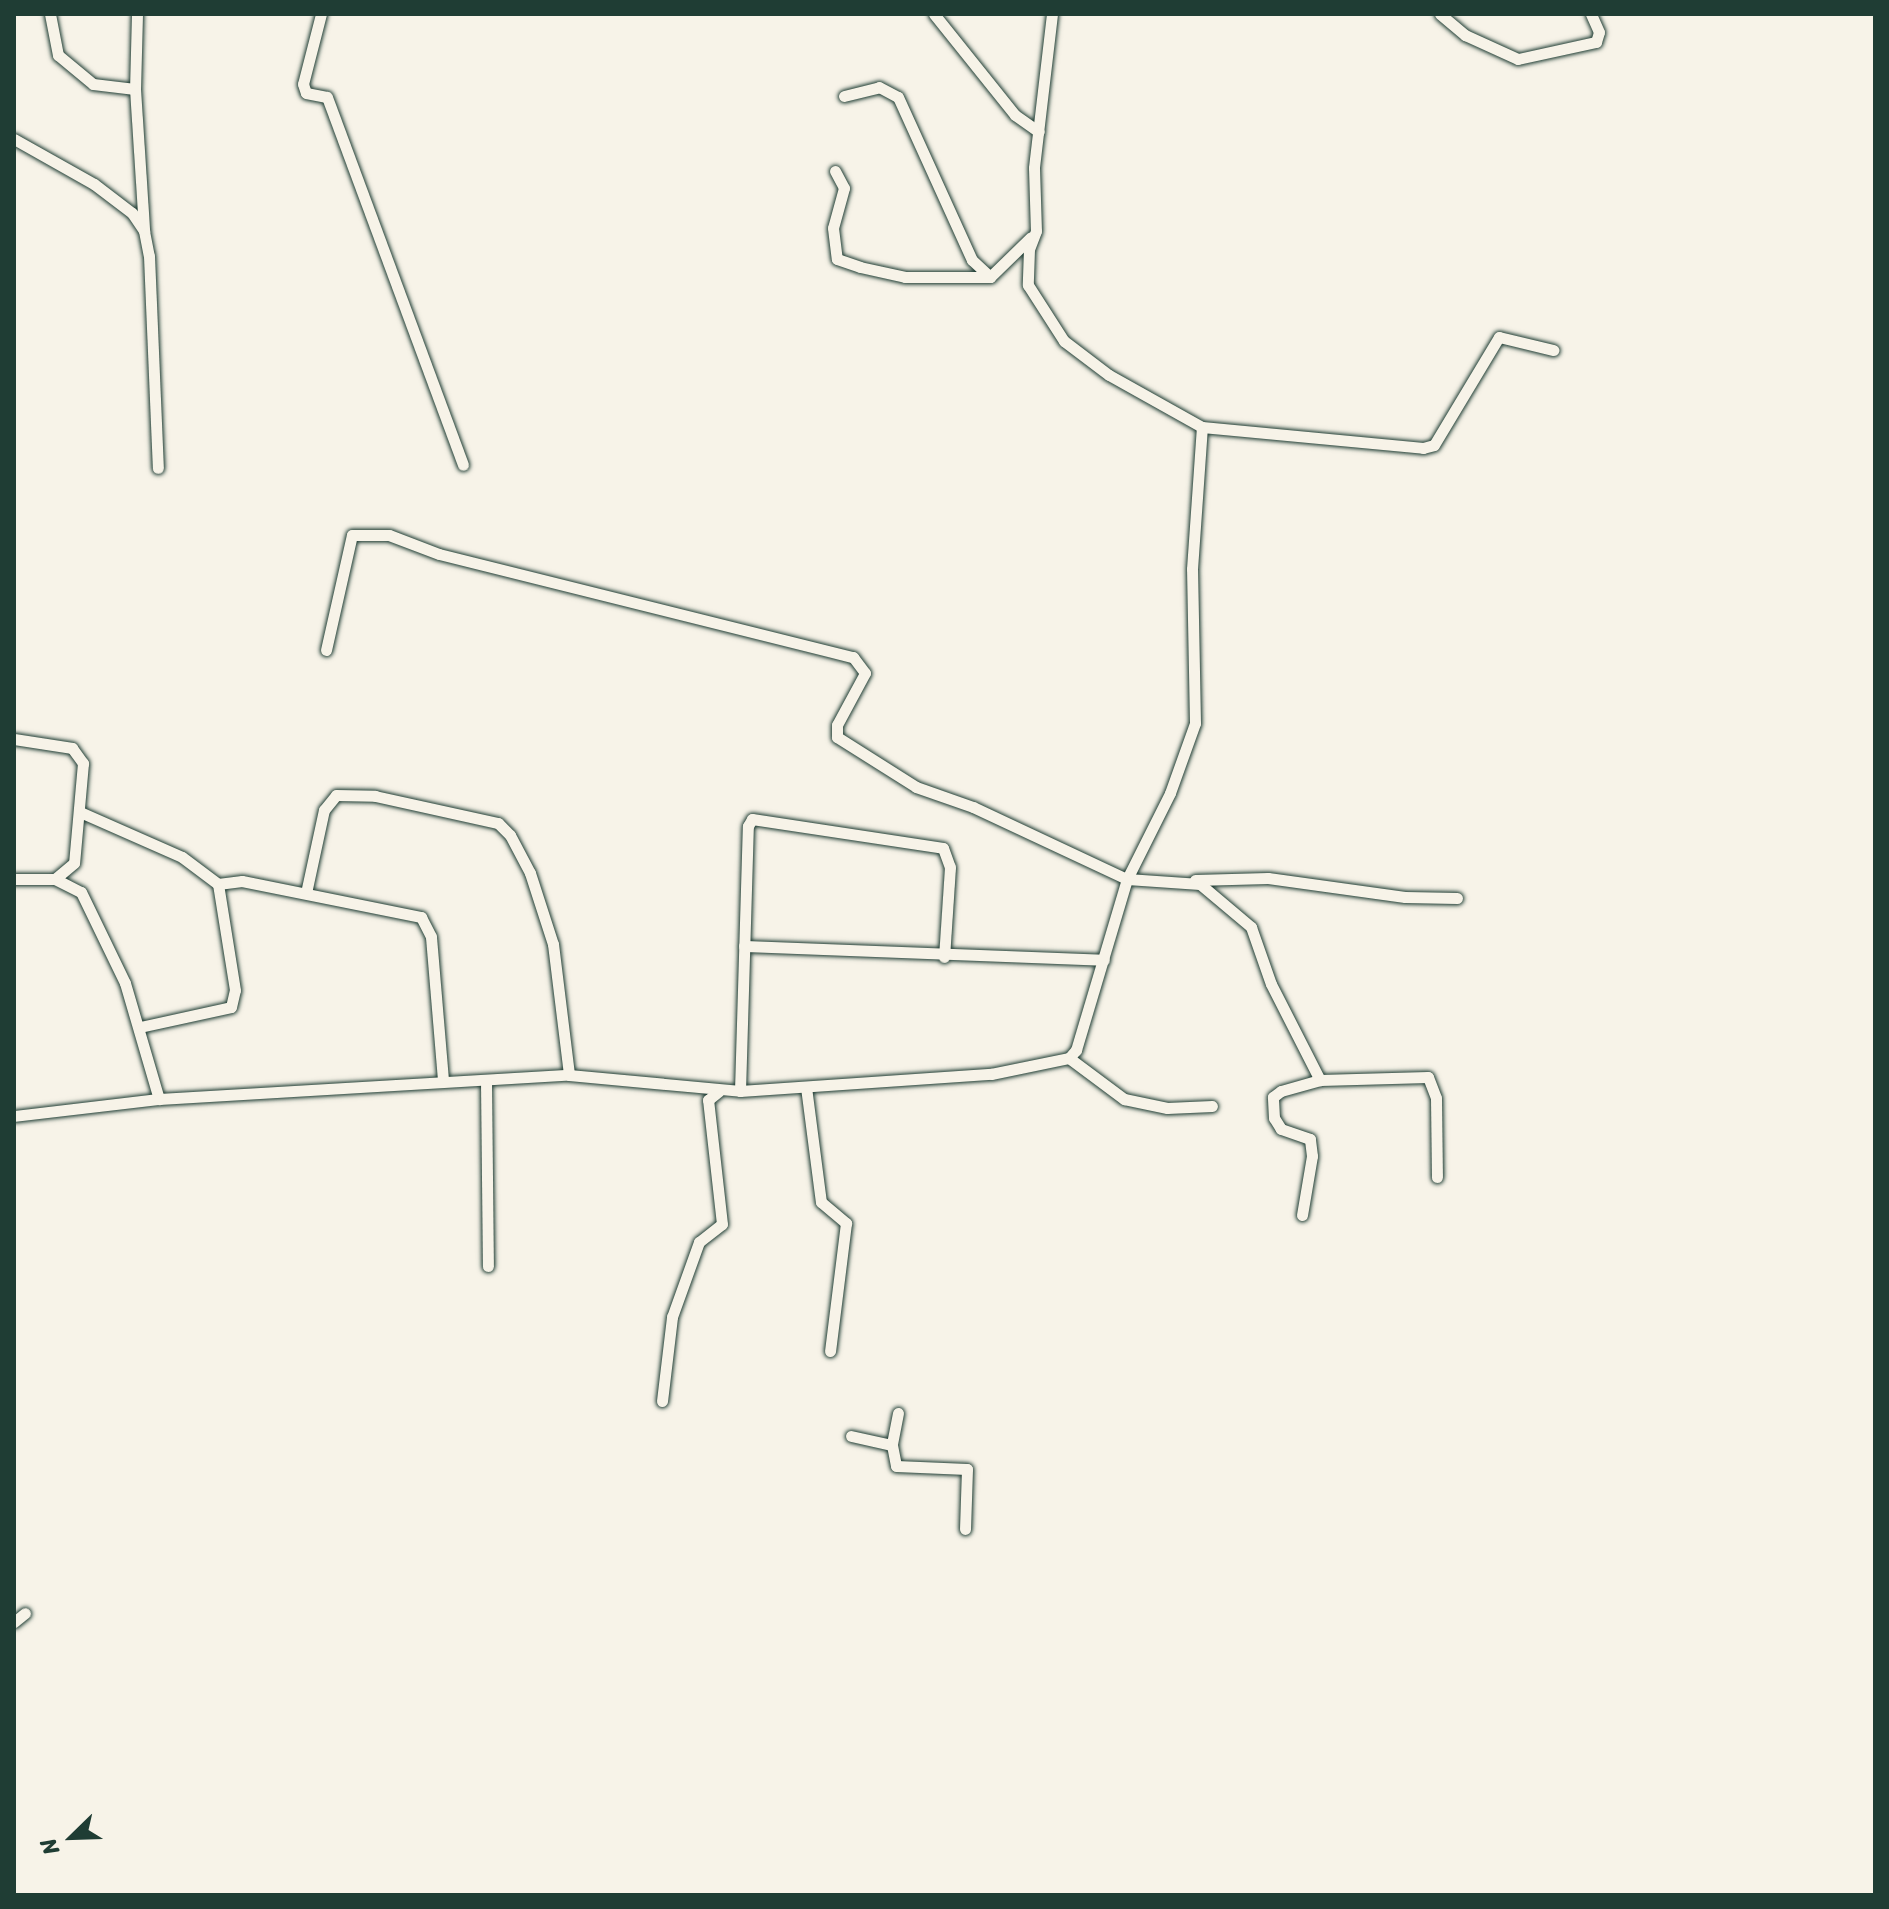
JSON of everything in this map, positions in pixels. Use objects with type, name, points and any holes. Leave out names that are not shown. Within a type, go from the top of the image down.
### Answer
[{"type":"street","points":[[50,14],[58,55],[93,84],[135,89]]},
{"type":"street","points":[[137,14],[135,89],[144,231],[149,256],[158,468]]},
{"type":"street","points":[[321,14],[303,84],[306,93],[327,97],[463,465]]},
{"type":"street","points":[[934,14],[1015,115],[1039,132]]},
{"type":"street","points":[[1052,14],[1039,132],[1036,231],[1029,249],[1028,285],[1064,341],[1109,375],[1202,427],[1423,448],[1434,445],[1499,337],[1553,350]]},
{"type":"street","points":[[1440,14],[1465,35],[1518,59],[1596,42],[1599,32],[1591,14]]},
{"type":"street","points":[[844,96],[879,87],[898,97],[972,260],[990,277]]},
{"type":"street","points":[[14,139],[94,184],[132,213],[144,231]]},
{"type":"street","points":[[835,171],[844,188],[833,228],[837,259],[905,277],[990,277],[1036,231]]},
{"type":"street","points":[[14,1116],[159,1099],[569,1075],[740,1091],[991,1074],[1069,1058],[1076,1050],[1127,879],[1170,793],[1195,723],[1192,569],[1202,427]]},
{"type":"street","points":[[326,650],[352,535],[389,535],[439,554],[853,657],[865,673],[837,725],[837,737],[916,787],[973,807],[1127,879],[1268,878],[1405,897],[1457,898]]},
{"type":"street","points":[[14,739],[72,748],[79,755],[84,772],[74,863],[55,879]]},
{"type":"street","points":[[306,893],[324,810],[336,795],[375,796],[498,823],[525,862],[553,944],[569,1075]]},
{"type":"street","points":[[80,812],[182,857],[218,884],[242,881],[413,913],[428,926],[443,1080]]},
{"type":"street","points":[[740,1091],[748,826],[759,817],[943,848],[950,867],[944,957]]},
{"type":"street","points":[[14,879],[55,879],[81,892],[140,1027],[159,1099]]},
{"type":"street","points":[[1195,880],[1251,927],[1271,984],[1320,1080]]},
{"type":"street","points":[[140,1027],[231,1007],[235,990],[218,884]]},
{"type":"street","points":[[744,946],[944,957],[1104,960]]},
{"type":"street","points":[[1069,1058],[1124,1099],[1167,1108],[1212,1106]]},
{"type":"street","points":[[1302,1215],[1312,1156],[1310,1139],[1281,1129],[1273,1097],[1320,1080],[1418,1074],[1433,1080],[1437,1177]]},
{"type":"street","points":[[486,1082],[488,1266]]},
{"type":"street","points":[[806,1087],[821,1202],[846,1223],[830,1351]]},
{"type":"street","points":[[662,1401],[672,1317],[699,1242],[722,1224],[708,1100],[719,1091]]},
{"type":"street","points":[[898,1413],[892,1445],[896,1466],[967,1469],[965,1529]]},
{"type":"street","points":[[851,1436],[892,1445]]},
{"type":"street","points":[[14,1622],[25,1613]]}]
